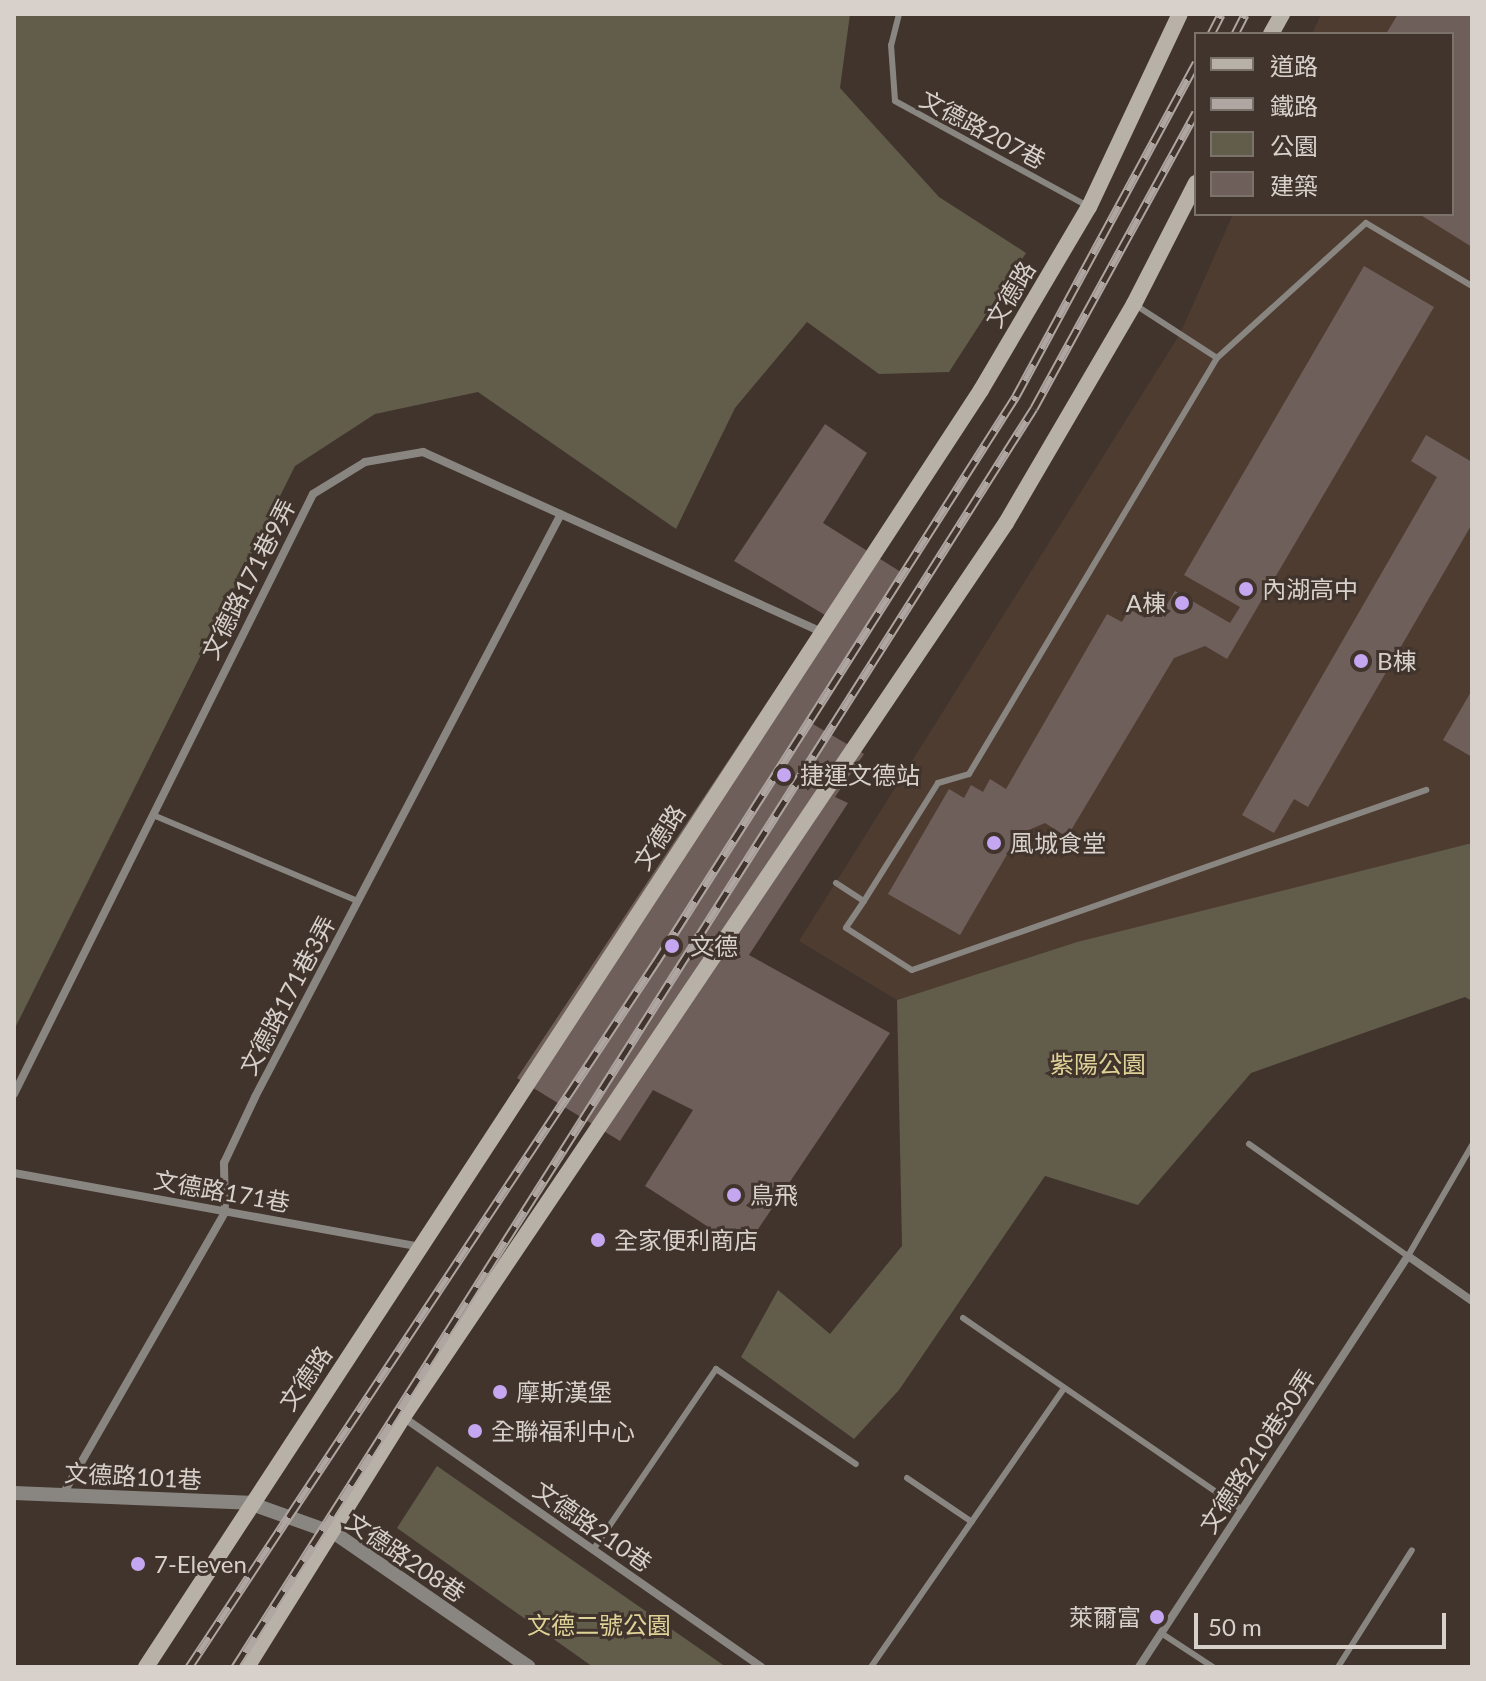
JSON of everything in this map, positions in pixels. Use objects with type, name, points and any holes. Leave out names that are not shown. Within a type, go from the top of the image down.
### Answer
[{"type":"main road","name":"文德路","points":[[146,1667],[249,1503],[424,1247],[820,631],[981,390],[1089,207],[1180,14]]},
{"type":"main road","points":[[1272,32],[1282,14]]},
{"type":"main road","points":[[247,1667],[336,1534],[403,1417],[1006,523],[1134,304],[1194,187]]},
{"type":"street","name":"文德路171巷9弄","points":[[14,1094],[313,494],[365,462],[423,452],[820,631]]},
{"type":"street","name":"文德路171巷3弄","points":[[225,1212],[224,1163],[561,514]]},
{"type":"street","name":"文德路171巷","points":[[14,1173],[424,1247]]},
{"type":"street","points":[[63,1494],[225,1212]]},
{"type":"street","points":[[1408,1256],[1472,1301]]},
{"type":"street","name":"文德路210巷30弄","points":[[1139,1667],[1408,1256]]},
{"type":"street","name":"文德路210巷","points":[[403,1417],[761,1667]]},
{"type":"street","name":"文德路101巷","points":[[14,1493],[249,1503]]},
{"type":"street","name":"文德路208巷","points":[[249,1503],[336,1534],[529,1667]]},
{"type":"lane","name":"文德路207巷","points":[[899,14],[891,45],[895,101],[1089,207]]},
{"type":"lane","points":[[1426,790],[912,970],[846,928],[938,783],[969,774],[1217,358],[1366,223],[1472,286]]},
{"type":"lane","points":[[1134,304],[1217,358]]},
{"type":"lane","points":[[153,815],[358,901]]},
{"type":"lane","points":[[836,883],[864,901]]},
{"type":"lane","points":[[1249,1144],[1408,1256],[1472,1145]]},
{"type":"lane","points":[[963,1318],[1063,1390],[1242,1510]]},
{"type":"lane","points":[[593,1550],[716,1369],[856,1464]]},
{"type":"lane","points":[[871,1667],[1063,1390]]},
{"type":"lane","points":[[907,1478],[972,1522]]},
{"type":"lane","points":[[1338,1667],[1412,1550]]},
{"type":"lane","points":[[1161,1633],[1213,1667]]},
{"type":"shaded area","name":"內湖高中","points":[[1321,14],[1472,14],[1472,843],[1077,942],[897,1000],[799,941],[1180,334],[1232,216],[1454,216],[1454,32],[1313,32]]},
{"type":"green space","points":[[14,14],[850,14],[840,88],[939,197],[1026,253],[949,372],[879,374],[807,322],[735,408],[676,529],[478,392],[375,414],[295,466],[14,1030]]},
{"type":"green space","name":"紫陽公園","points":[[1472,843],[1472,1001],[1465,997],[1251,1073],[1138,1205],[1045,1176],[899,1390],[854,1439],[741,1357],[778,1290],[830,1334],[902,1246],[897,1000],[1077,942]]},
{"type":"green space","name":"文德二號公園","points":[[437,1466],[726,1667],[593,1667],[397,1528]]},
{"type":"building","points":[[1398,14],[1472,14],[1472,247],[1422,216],[1454,216],[1454,32],[1387,32]]},
{"type":"building","name":"A棟","points":[[1364,266],[1434,307],[1227,659],[1205,646],[1174,658],[1067,837],[1045,823],[1019,834],[960,935],[888,894],[949,789],[964,798],[971,785],[983,792],[990,779],[1006,789],[1107,614],[1122,622],[1129,609],[1145,618],[1155,600],[1166,606],[1175,591],[1230,623],[1240,607],[1184,575]]},
{"type":"building","name":"捷運文德站","points":[[825,424],[867,453],[823,523],[904,574],[806,720],[864,754],[835,797],[848,803],[749,955],[890,1033],[744,1250],[645,1186],[693,1110],[653,1090],[620,1141],[517,1078],[825,615],[734,561]]},
{"type":"building","name":"B棟","points":[[1426,435],[1472,462],[1472,524],[1308,807],[1294,799],[1274,833],[1242,815],[1437,477],[1411,461]]},
{"type":"building","points":[[1472,690],[1472,757],[1443,740]]},
{"type":"railway","points":[[1212,32],[1221,14]]},
{"type":"railway","points":[[1236,32],[1245,14]]},
{"type":"railway","points":[[189,1667],[656,962],[1016,396],[1194,67]]},
{"type":"railway","points":[[235,1667],[1034,408],[1194,116]]},
{"type":"place","name":"內湖高中","points":[[1246,589]]},
{"type":"place","name":"A棟","points":[[1182,603]]},
{"type":"place","name":"B棟","points":[[1361,661]]},
{"type":"place","name":"捷運文德站","points":[[784,775]]},
{"type":"place","name":"風城食堂","points":[[994,843]]},
{"type":"place","name":"文德","points":[[672,946]]},
{"type":"place","name":"鳥飛","points":[[734,1195]]},
{"type":"place","name":"全家便利商店","points":[[598,1240]]},
{"type":"place","name":"摩斯漢堡","points":[[500,1392]]},
{"type":"place","name":"全聯福利中心","points":[[475,1431]]},
{"type":"place","name":"7-Eleven","points":[[138,1564]]},
{"type":"place","name":"萊爾富","points":[[1157,1617]]}]
